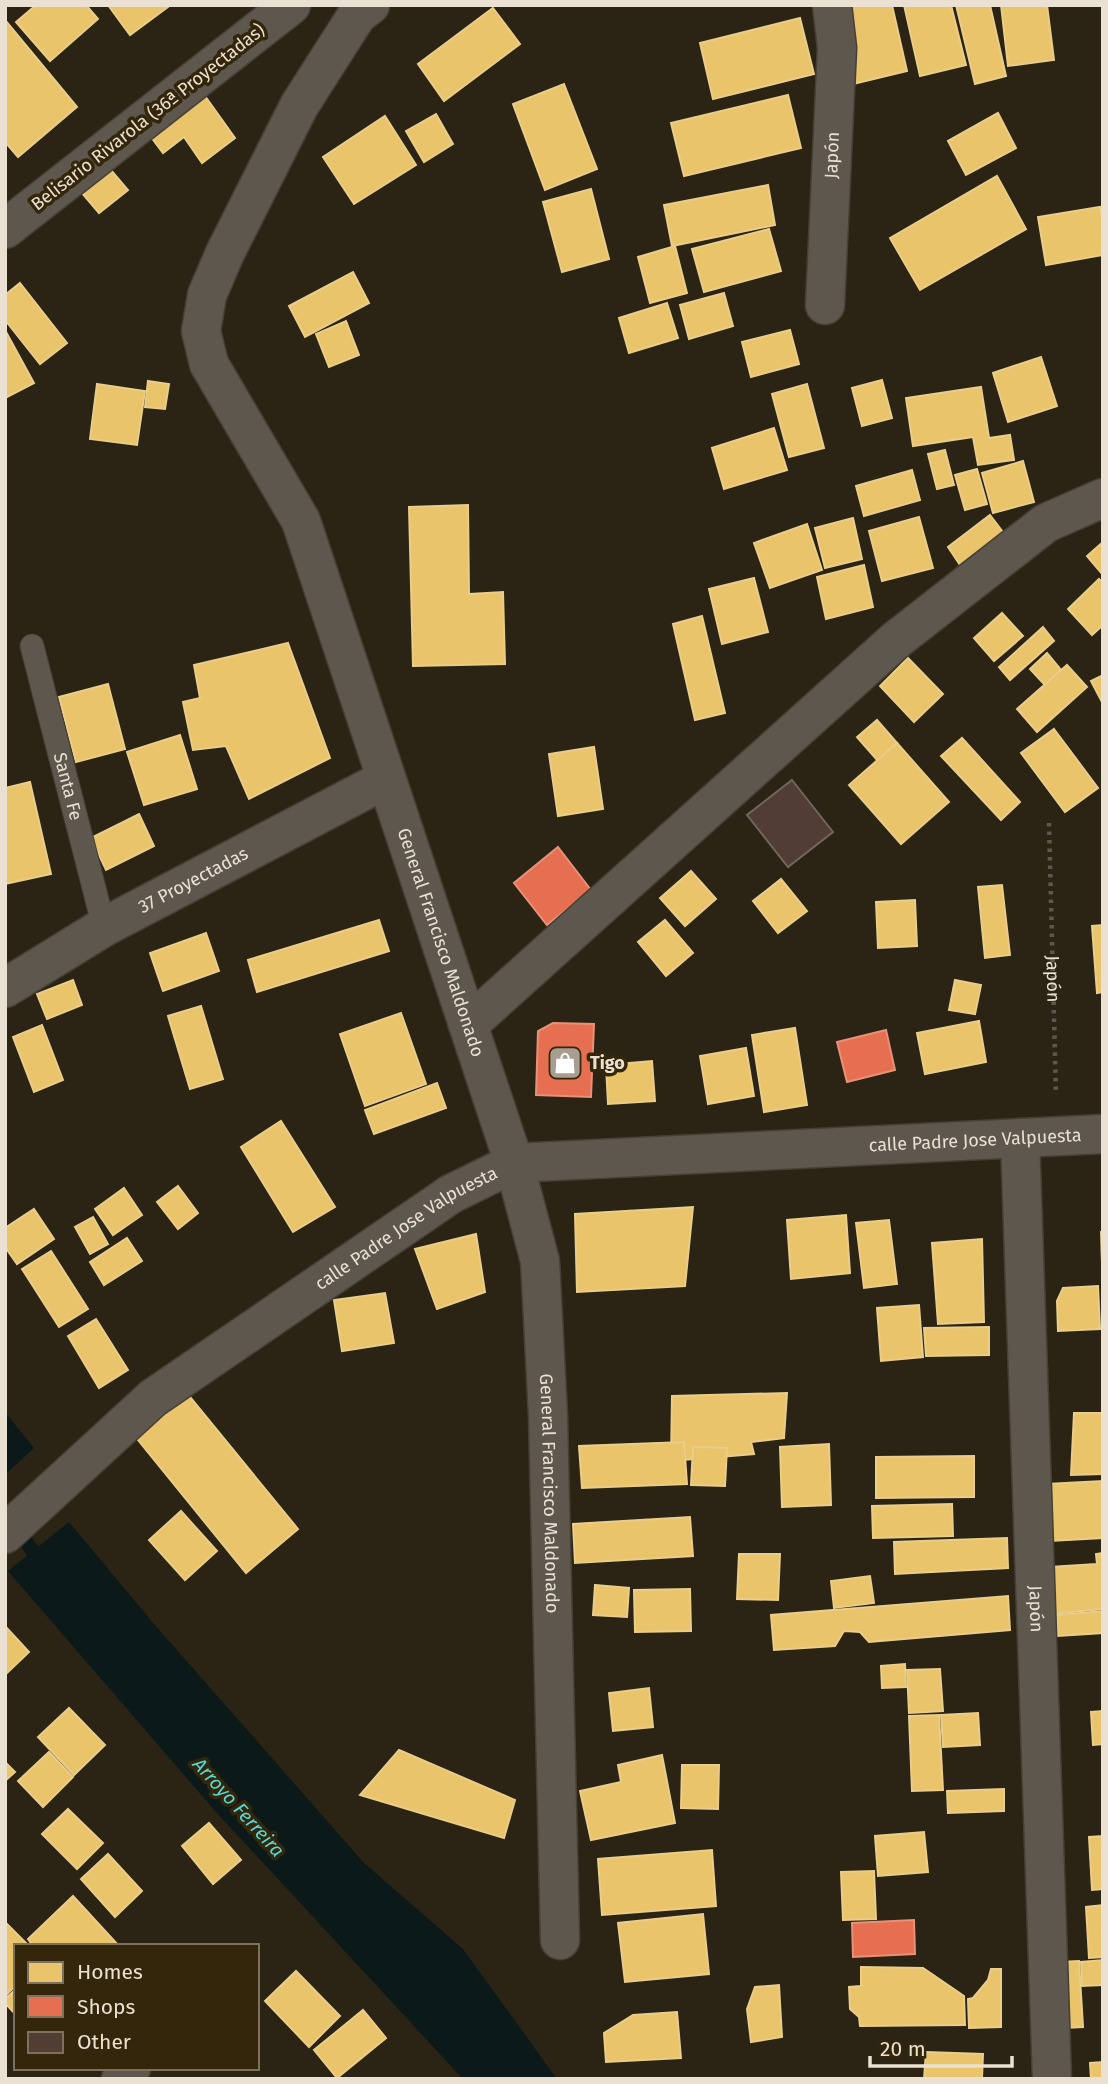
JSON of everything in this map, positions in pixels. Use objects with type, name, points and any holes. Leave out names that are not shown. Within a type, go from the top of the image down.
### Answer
[{"type":"street","name":"Belisario Rivarola (36ª Proyectadas)","points":[[5,229],[291,5]]},
{"type":"street","name":"Japón","points":[[825,305],[837,48],[832,5]]},
{"type":"street","name":"General Francisco Maldonado","points":[[363,10],[299,106],[206,295],[201,331],[209,364],[301,521],[514,1163],[540,1261],[548,1415],[560,1940]]},
{"type":"street","points":[[468,1025],[896,640],[1046,523],[1103,498]]},
{"type":"street","name":"37 Proyectadas","points":[[5,988],[104,926],[386,779]]},
{"type":"street","name":"calle Padre Jose Valpuesta","points":[[5,1534],[153,1398],[451,1194],[514,1163],[1103,1134]]},
{"type":"street","name":"Japón","points":[[1020,1138],[1052,2079]]},
{"type":"lane","name":"Santa Fe","points":[[32,646],[104,926]]},
{"type":"path","name":"Japón","points":[[1049,822],[1058,1136]]},
{"type":"water","points":[[5,1412],[34,1448],[5,1475]]},
{"type":"water","points":[[69,1522],[154,1624],[364,1863],[463,1949],[557,2079],[463,2079],[216,1812],[8,1571]]},
{"type":"building: Homes","points":[[36,5],[86,5],[98,19],[50,61],[16,22]]},
{"type":"building: Homes","points":[[108,5],[167,5],[168,7],[130,35]]},
{"type":"building: Homes","points":[[835,5],[892,5],[907,71],[853,84]]},
{"type":"building: Homes","points":[[904,5],[951,5],[966,65],[920,76]]},
{"type":"building: Homes","points":[[956,5],[990,5],[1006,76],[975,84]]},
{"type":"building: Homes","points":[[1001,5],[1047,5],[1054,60],[1008,66]]},
{"type":"building: Homes","points":[[493,8],[520,44],[444,101],[418,64]]},
{"type":"building: Homes","points":[[800,18],[814,74],[713,99],[700,43]]},
{"type":"building: Homes","points":[[5,20],[77,107],[18,157],[5,142]]},
{"type":"building: Homes","points":[[564,84],[597,169],[545,190],[513,104]]},
{"type":"building: Homes","points":[[788,95],[801,148],[684,176],[671,123]]},
{"type":"building: Homes","points":[[205,96],[235,138],[202,163],[184,137],[163,153],[151,137]]},
{"type":"building: Homes","points":[[998,113],[1016,148],[966,175],[948,141]]},
{"type":"building: Homes","points":[[436,114],[453,144],[424,162],[406,131]]},
{"type":"building: Homes","points":[[385,116],[416,165],[354,204],[323,157]]},
{"type":"building: Homes","points":[[110,169],[128,190],[99,213],[82,193]]},
{"type":"building: Homes","points":[[997,176],[1026,229],[920,290],[890,238]]},
{"type":"building: Homes","points":[[768,185],[775,225],[672,246],[664,205]]},
{"type":"building: Homes","points":[[591,189],[609,259],[562,272],[543,202]]},
{"type":"building: Homes","points":[[1100,207],[1103,255],[1046,265],[1038,217]]},
{"type":"building: Homes","points":[[769,229],[781,271],[704,292],[692,249]]},
{"type":"building: Homes","points":[[675,246],[687,293],[650,303],[638,257]]},
{"type":"building: Homes","points":[[353,272],[369,303],[305,337],[289,306]]},
{"type":"building: Homes","points":[[20,283],[67,343],[40,364],[5,320],[5,295]]},
{"type":"building: Homes","points":[[724,293],[733,326],[689,339],[680,305]]},
{"type":"building: Homes","points":[[667,303],[678,338],[629,353],[619,318]]},
{"type":"building: Homes","points":[[346,321],[359,355],[329,367],[316,334]]},
{"type":"building: Homes","points":[[5,330],[34,383],[5,398]]},
{"type":"building: Homes","points":[[790,330],[799,364],[751,377],[742,342]]},
{"type":"building: Homes","points":[[1041,357],[1057,406],[1008,422],[993,373]]},
{"type":"building: Homes","points":[[882,380],[892,418],[862,426],[852,388]]},
{"type":"building: Homes","points":[[148,381],[169,384],[165,409],[145,407]]},
{"type":"building: Homes","points":[[97,384],[145,391],[137,445],[90,439]]},
{"type":"building: Homes","points":[[807,384],[824,448],[789,457],[772,394]]},
{"type":"building: Homes","points":[[981,387],[989,438],[1010,435],[1014,460],[978,465],[973,437],[913,446],[906,398]]},
{"type":"building: Homes","points":[[774,428],[787,470],[724,489],[712,448]]},
{"type":"building: Homes","points":[[945,450],[954,485],[937,489],[928,454]]},
{"type":"building: Homes","points":[[1023,461],[1034,502],[993,513],[982,473]]},
{"type":"building: Homes","points":[[977,469],[987,504],[965,510],[955,475]]},
{"type":"building: Homes","points":[[912,470],[920,500],[864,516],[856,486]]},
{"type":"building: Homes","points":[[468,505],[469,594],[503,592],[505,664],[413,666],[409,507]]},
{"type":"building: Homes","points":[[990,515],[1006,536],[962,568],[948,547]]},
{"type":"building: Homes","points":[[919,517],[933,568],[882,581],[869,531]]},
{"type":"building: Homes","points":[[853,518],[862,559],[825,568],[815,528]]},
{"type":"building: Homes","points":[[807,524],[822,570],[770,588],[754,543]]},
{"type":"building: Homes","points":[[1103,542],[1103,575],[1087,556]]},
{"type":"building: Homes","points":[[864,565],[873,607],[826,619],[817,577]]},
{"type":"building: Homes","points":[[754,578],[768,632],[722,644],[709,589]]},
{"type":"building: Homes","points":[[1099,579],[1103,583],[1103,625],[1092,635],[1068,609]]},
{"type":"building: Homes","points":[[1002,613],[1023,636],[994,661],[974,638]]},
{"type":"building: Homes","points":[[702,616],[725,713],[695,720],[673,624]]},
{"type":"building: Homes","points":[[1043,627],[1054,641],[1010,680],[999,667]]},
{"type":"building: Homes","points":[[288,643],[330,758],[249,799],[226,746],[193,750],[183,702],[200,698],[194,665]]},
{"type":"building: Homes","points":[[1047,653],[1061,670],[1045,685],[1030,669]]},
{"type":"building: Homes","points":[[908,658],[943,694],[914,722],[880,686]]},
{"type":"building: Homes","points":[[1067,665],[1087,687],[1037,732],[1017,709]]},
{"type":"building: Homes","points":[[1103,675],[1103,704],[1091,681]]},
{"type":"building: Homes","points":[[108,684],[125,749],[76,762],[59,697]]},
{"type":"building: Homes","points":[[877,720],[897,743],[878,761],[857,737]]},
{"type":"building: Homes","points":[[1054,729],[1098,788],[1065,812],[1021,753]]},
{"type":"building: Homes","points":[[180,735],[197,789],[144,805],[127,752]]},
{"type":"building: Homes","points":[[962,738],[1020,802],[1001,820],[941,756]]},
{"type":"building: Homes","points":[[897,743],[949,802],[901,844],[849,785]]},
{"type":"building: Homes","points":[[594,747],[603,809],[558,816],[549,754]]},
{"type":"building: Homes","points":[[30,782],[51,874],[5,884],[5,788]]},
{"type":"building: Homes","points":[[139,814],[154,846],[106,870],[91,838]]},
{"type":"building: Homes","points":[[691,871],[716,899],[685,926],[660,898]]},
{"type":"building: Homes","points":[[781,879],[807,911],[778,933],[753,901]]},
{"type":"building: Homes","points":[[1002,885],[1010,955],[985,958],[978,887]]},
{"type":"building: Homes","points":[[915,900],[917,946],[878,948],[876,902]]},
{"type":"building: Homes","points":[[379,920],[389,951],[257,992],[248,960]]},
{"type":"building: Homes","points":[[665,920],[693,953],[666,976],[638,942]]},
{"type":"building: Homes","points":[[1103,925],[1103,992],[1097,993],[1092,926]]},
{"type":"building: Homes","points":[[206,933],[219,971],[163,991],[150,953]]},
{"type":"building: Homes","points":[[73,980],[82,1005],[47,1019],[37,994]]},
{"type":"building: Homes","points":[[955,980],[981,985],[975,1014],[949,1010]]},
{"type":"building: Homes","points":[[201,1006],[223,1079],[190,1089],[168,1016]]},
{"type":"building: Homes","points":[[401,1013],[426,1084],[365,1106],[340,1034]]},
{"type":"building: Homes","points":[[979,1021],[986,1062],[925,1074],[917,1033]]},
{"type":"building: Homes","points":[[42,1025],[63,1080],[34,1092],[13,1037]]},
{"type":"building: Homes","points":[[795,1028],[807,1105],[764,1112],[752,1035]]},
{"type":"building: Homes","points":[[746,1048],[754,1096],[708,1104],[700,1056]]},
{"type":"building: Homes","points":[[652,1061],[655,1101],[608,1104],[606,1065]]},
{"type":"building: Homes","points":[[437,1083],[446,1108],[374,1134],[365,1110]]},
{"type":"building: Homes","points":[[281,1121],[335,1207],[293,1232],[241,1147]]},
{"type":"building: Homes","points":[[178,1186],[198,1213],[178,1229],[157,1202]]},
{"type":"building: Homes","points":[[124,1188],[142,1215],[113,1235],[95,1209]]},
{"type":"building: Homes","points":[[693,1207],[685,1286],[577,1292],[575,1214]]},
{"type":"building: Homes","points":[[34,1209],[54,1239],[17,1264],[5,1247],[5,1228]]},
{"type":"building: Homes","points":[[846,1215],[850,1273],[791,1279],[787,1220]]},
{"type":"building: Homes","points":[[93,1217],[108,1244],[90,1254],[75,1227]]},
{"type":"building: Homes","points":[[889,1220],[897,1284],[864,1288],[856,1223]]},
{"type":"building: Homes","points":[[1101,1232],[1103,1232],[1103,1296]]},
{"type":"building: Homes","points":[[476,1234],[485,1292],[437,1309],[415,1249]]},
{"type":"building: Homes","points":[[127,1238],[142,1261],[104,1285],[90,1262]]},
{"type":"building: Homes","points":[[982,1239],[984,1322],[938,1324],[932,1243]]},
{"type":"building: Homes","points":[[51,1251],[88,1309],[59,1327],[22,1269]]},
{"type":"building: Homes","points":[[1098,1286],[1100,1329],[1058,1331],[1057,1301],[1063,1288]]},
{"type":"building: Homes","points":[[385,1293],[394,1343],[342,1351],[334,1300]]},
{"type":"building: Homes","points":[[919,1305],[923,1357],[881,1361],[877,1308]]},
{"type":"building: Homes","points":[[96,1319],[128,1370],[99,1388],[68,1336]]},
{"type":"building: Homes","points":[[989,1327],[989,1355],[926,1356],[924,1328]]},
{"type":"building: Homes","points":[[181,1386],[298,1529],[246,1573],[129,1429]]},
{"type":"building: Homes","points":[[787,1393],[784,1438],[751,1442],[754,1454],[671,1461],[672,1396]]},
{"type":"building: Homes","points":[[1074,1413],[1103,1413],[1103,1474],[1071,1475]]},
{"type":"building: Homes","points":[[684,1442],[687,1484],[582,1488],[579,1446]]},
{"type":"building: Homes","points":[[829,1444],[831,1505],[782,1507],[780,1447]]},
{"type":"building: Homes","points":[[693,1447],[727,1448],[725,1486],[691,1485]]},
{"type":"building: Homes","points":[[974,1456],[974,1497],[876,1498],[876,1457]]},
{"type":"building: Homes","points":[[1103,1481],[1103,1538],[1050,1541],[1047,1484]]},
{"type":"building: Homes","points":[[952,1504],[953,1536],[873,1538],[872,1506]]},
{"type":"building: Homes","points":[[181,1511],[217,1551],[185,1580],[149,1540]]},
{"type":"building: Homes","points":[[690,1517],[693,1556],[575,1563],[573,1524]]},
{"type":"building: Homes","points":[[1007,1538],[1008,1568],[895,1574],[894,1542]]},
{"type":"building: Homes","points":[[1103,1553],[1103,1609],[1053,1614],[1050,1567],[1097,1564],[1096,1554]]},
{"type":"building: Homes","points":[[739,1554],[780,1554],[778,1600],[737,1599]]},
{"type":"building: Homes","points":[[870,1576],[874,1603],[834,1608],[831,1581]]},
{"type":"building: Homes","points":[[595,1585],[629,1588],[627,1617],[593,1615]]},
{"type":"building: Homes","points":[[690,1589],[691,1631],[635,1632],[634,1590]]},
{"type":"building: Homes","points":[[1008,1596],[1010,1630],[869,1642],[860,1632],[844,1631],[835,1646],[774,1650],[771,1615]]},
{"type":"building: Homes","points":[[1103,1611],[1103,1633],[1058,1636],[1057,1615]]},
{"type":"building: Homes","points":[[5,1626],[29,1652],[5,1675]]},
{"type":"building: Homes","points":[[905,1664],[906,1687],[882,1688],[881,1666]]},
{"type":"building: Homes","points":[[940,1669],[943,1711],[909,1713],[907,1670]]},
{"type":"building: Homes","points":[[649,1688],[653,1727],[613,1731],[609,1693]]},
{"type":"building: Homes","points":[[69,1708],[105,1745],[74,1775],[38,1737]]},
{"type":"building: Homes","points":[[1103,1711],[1103,1744],[1093,1745],[1091,1712]]},
{"type":"building: Homes","points":[[978,1713],[980,1745],[943,1747],[941,1715]]},
{"type":"building: Homes","points":[[939,1715],[943,1790],[912,1791],[909,1716]]},
{"type":"building: Homes","points":[[399,1750],[515,1800],[504,1838],[360,1795]]},
{"type":"building: Homes","points":[[49,1752],[73,1777],[43,1807],[18,1781]]},
{"type":"building: Homes","points":[[662,1755],[675,1823],[591,1840],[580,1791],[621,1782],[618,1765]]},
{"type":"building: Homes","points":[[5,1762],[15,1772],[5,1781]]},
{"type":"building: Homes","points":[[682,1765],[719,1765],[718,1809],[681,1808]]},
{"type":"building: Homes","points":[[1004,1789],[1004,1811],[948,1813],[947,1791]]},
{"type":"building: Homes","points":[[68,1809],[103,1843],[77,1869],[42,1834]]},
{"type":"building: Homes","points":[[209,1823],[241,1860],[213,1884],[182,1846]]},
{"type":"building: Homes","points":[[924,1832],[928,1872],[878,1876],[875,1836]]},
{"type":"building: Homes","points":[[1103,1836],[1103,1889],[1092,1890],[1089,1837]]},
{"type":"building: Homes","points":[[712,1850],[716,1906],[602,1915],[598,1859]]},
{"type":"building: Homes","points":[[108,1854],[142,1891],[115,1917],[81,1879]]},
{"type":"building: Homes","points":[[874,1871],[876,1919],[843,1920],[841,1872]]},
{"type":"building: Homes","points":[[73,1896],[117,1944],[32,1944],[28,1939]]},
{"type":"building: Homes","points":[[1103,1905],[1103,1957],[1089,1958],[1086,1907]]},
{"type":"building: Homes","points":[[703,1914],[709,1974],[625,1982],[618,1923]]},
{"type":"building: Homes","points":[[5,1922],[27,1944],[14,1944],[14,1987],[5,1996]]},
{"type":"building: Homes","points":[[1103,1960],[1103,1985],[1082,1986],[1081,1962]]},
{"type":"building: Homes","points":[[1079,1961],[1083,2027],[1064,2028],[1059,1962]]},
{"type":"building: Homes","points":[[861,1967],[923,1968],[964,1996],[965,2025],[860,2026],[859,2017],[850,2009],[849,1987],[861,1986]]},
{"type":"building: Homes","points":[[991,1969],[1001,1969],[1001,2027],[969,2028],[968,1999],[973,1998],[988,1980]]},
{"type":"building: Homes","points":[[296,1971],[340,2016],[309,2047],[265,2001]]},
{"type":"building: Homes","points":[[779,1985],[782,2037],[751,2042],[747,2009],[755,1987]]},
{"type":"building: Homes","points":[[14,1991],[14,2013],[5,2003],[5,1999]]},
{"type":"building: Homes","points":[[363,2010],[386,2038],[337,2078],[314,2050]]},
{"type":"building: Homes","points":[[677,2012],[681,2058],[606,2062],[604,2033],[633,2015]]},
{"type":"building: Homes","points":[[926,2052],[983,2054],[982,2079],[924,2079]]},
{"type":"building: Homes","points":[[1103,2062],[1103,2079],[1091,2079],[1090,2063]]},
{"type":"building: Shops","points":[[558,847],[591,890],[547,925],[514,883]]},
{"type":"building: Shops","name":"Tigo","points":[[553,1023],[594,1024],[591,1097],[536,1095],[538,1031]]},
{"type":"building: Shops","points":[[886,1030],[895,1070],[847,1082],[837,1042]]},
{"type":"building: Shops","points":[[914,1920],[915,1954],[853,1957],[852,1923]]},
{"type":"building: Other","points":[[792,780],[833,832],[788,867],[747,815]]},
{"type":"waterway","name":"Arroyo Ferreira","points":[[17,1527],[42,1566]]},
{"type":"place","name":"Tigo","points":[[565,1063]]}]
